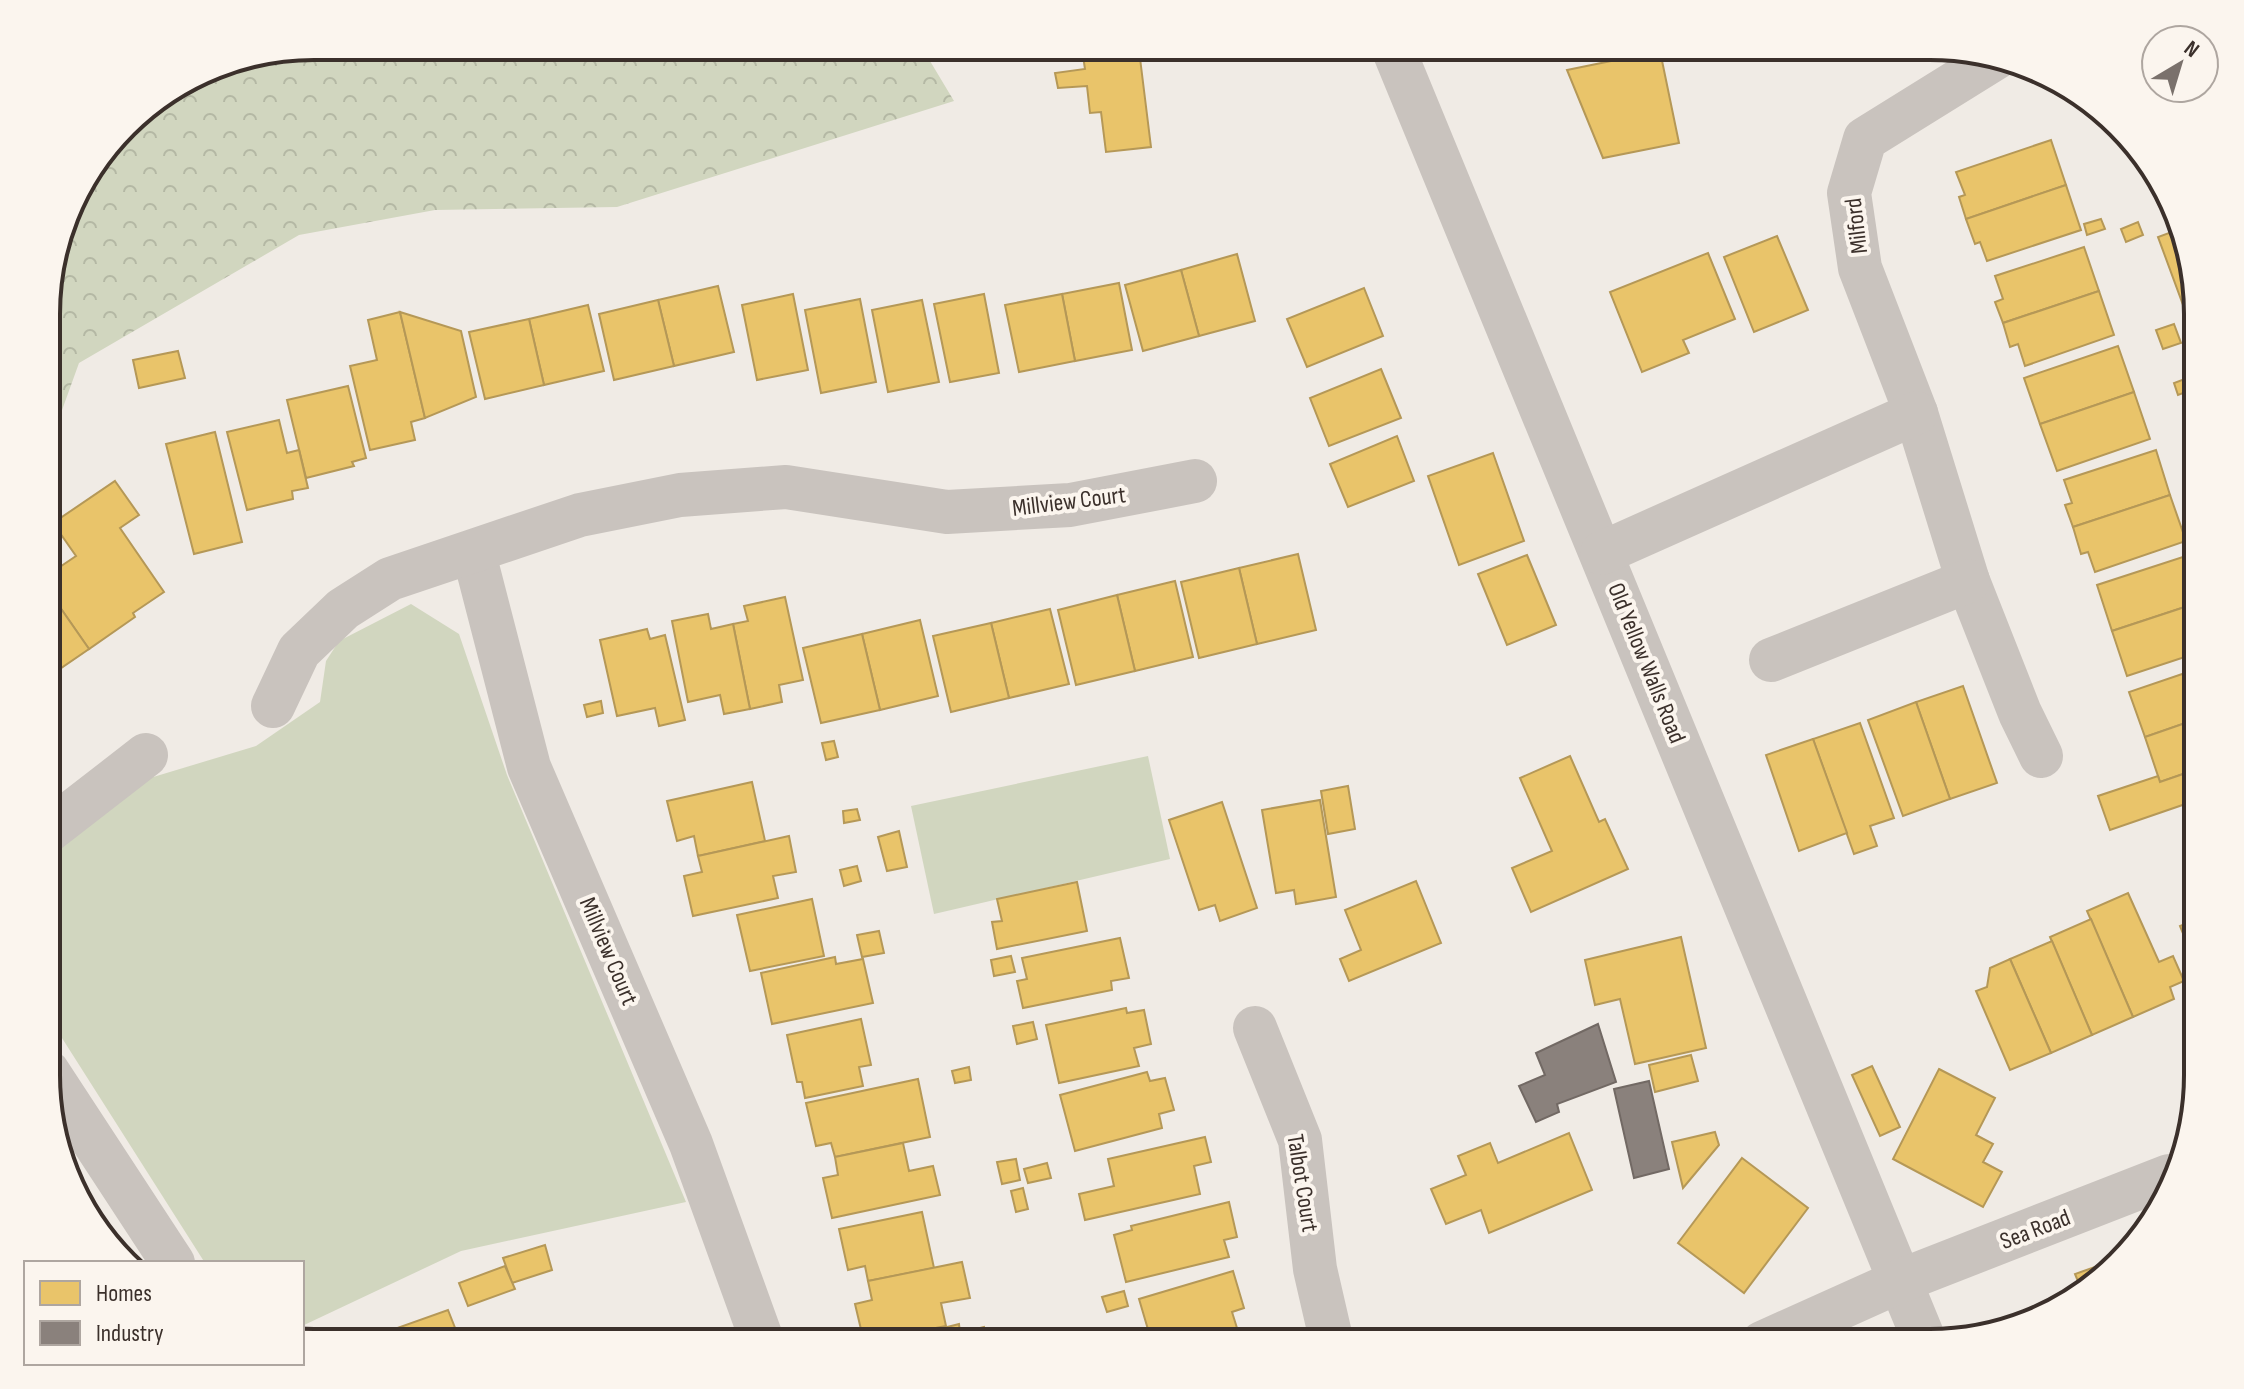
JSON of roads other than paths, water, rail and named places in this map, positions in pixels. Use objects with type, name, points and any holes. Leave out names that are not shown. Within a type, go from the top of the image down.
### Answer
[{"type":"street","name":"Old Yellow Walls Road","points":[[1398,60],[1919,1328]]},
{"type":"street","name":"Milford","points":[[1983,66],[1865,139],[1849,193],[1860,268],[1916,413],[1968,581],[2020,713],[2041,756]]},
{"type":"street","points":[[1602,553],[1916,413]]},
{"type":"street","name":"Millview Court","points":[[273,706],[299,651],[343,609],[390,579],[474,554],[580,515],[680,495],[786,487],[947,512],[1070,505],[1195,481]]},
{"type":"street","name":"Millview Court","points":[[474,554],[529,767],[691,1144],[758,1329]]},
{"type":"street","points":[[1771,660],[1968,581]]},
{"type":"street","points":[[60,822],[146,755]]},
{"type":"street","name":"Talbot Court","points":[[1255,1028],[1300,1140],[1315,1269],[1329,1328]]},
{"type":"street","points":[[61,1092],[172,1261]]},
{"type":"street","name":"Sea Road","points":[[1795,1328],[1900,1281],[2161,1179]]}]
